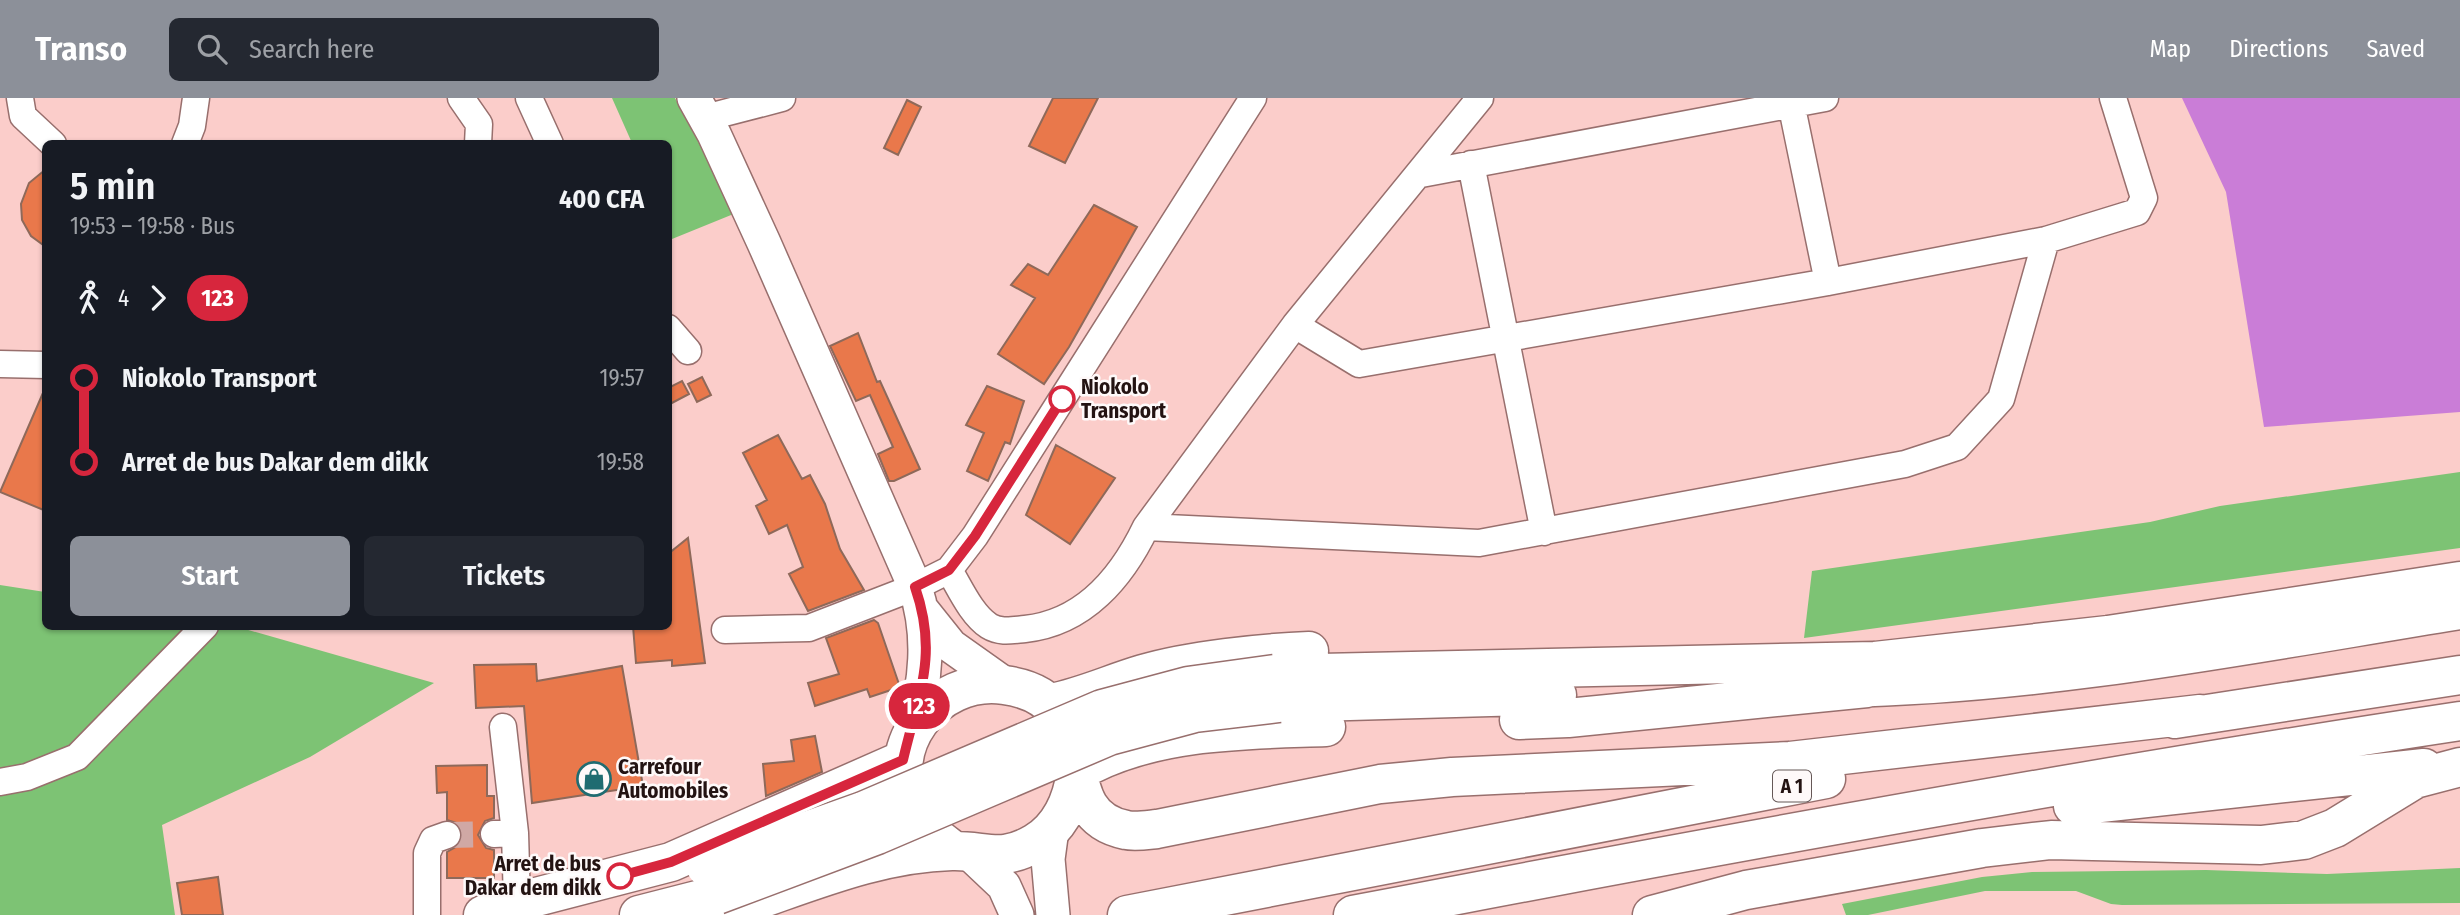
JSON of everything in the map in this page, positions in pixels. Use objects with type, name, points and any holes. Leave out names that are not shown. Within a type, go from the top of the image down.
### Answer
[{"type":"highway","points":[[1076,772],[1111,754],[1197,734],[1568,718],[1872,674],[2460,581]]},
{"type":"highway","points":[[1051,703],[1074,699],[1145,673],[1269,652],[1413,648],[1999,680],[2173,656],[2460,610]]},
{"type":"highway","points":[[639,915],[877,835],[1109,736],[1277,689],[1872,674]]},
{"type":"highway","name":"A 1","points":[[1127,915],[1822,780],[2200,715],[2460,675]]},
{"type":"highway","points":[[510,911],[711,892],[876,859],[961,852],[997,856],[1017,851],[1036,842],[1052,829],[1065,813],[1073,793],[1076,772],[1074,748],[1064,720],[1051,703],[1028,691],[1006,685],[969,686],[951,692],[922,715],[908,746],[905,788],[915,814],[933,835],[961,852]]},
{"type":"highway","points":[[1076,772],[1088,807],[1097,817],[1127,830],[1157,829],[1380,784],[1452,777],[1790,761],[2200,715]]},
{"type":"highway","name":"A 1","points":[[1353,915],[1761,836],[2209,759],[2460,721]]},
{"type":"highway","points":[[510,911],[671,862],[908,746]]},
{"type":"highway","points":[[1761,836],[2460,766]]},
{"type":"highway","points":[[1652,915],[1746,890],[1996,846],[2051,840],[2261,845],[2304,840],[2335,828],[2416,779],[2460,766]]},
{"type":"main road","points":[[699,108],[764,243],[919,599],[951,646],[1006,685]]},
{"type":"main road","points":[[908,746],[925,681],[919,599]]},
{"type":"main road","points":[[1052,829],[1048,859],[1053,915]]},
{"type":"main road","points":[[961,852],[1004,886],[1017,915]]},
{"type":"street","points":[[20,98],[23,116],[49,140]]},
{"type":"street","points":[[187,140],[192,126],[196,98]]},
{"type":"street","points":[[461,98],[479,124],[478,140]]},
{"type":"street","points":[[528,98],[548,140]]},
{"type":"street","points":[[699,108],[782,98]]},
{"type":"street","points":[[725,630],[810,628],[919,599],[949,570],[975,536],[1254,98]]},
{"type":"street","points":[[949,570],[971,607],[986,624],[996,630],[1031,628],[1063,621],[1098,598],[1135,551],[1146,527],[1295,325],[1421,174],[1480,98]]},
{"type":"street","points":[[1421,174],[1790,101],[1825,98]]},
{"type":"street","points":[[1295,325],[1359,364],[1828,282],[2046,240],[2137,212],[2142,206],[2144,198],[2113,98]]},
{"type":"street","points":[[1790,101],[1828,282]]},
{"type":"street","points":[[1471,164],[1544,532]]},
{"type":"street","points":[[1146,527],[1479,543],[1906,464],[1957,447],[2001,399],[2046,240]]},
{"type":"street","points":[[672,333],[688,351]]},
{"type":"street","points":[[0,364],[42,365]]},
{"type":"street","points":[[0,782],[27,777],[77,757],[201,630]]},
{"type":"street","points":[[503,727],[504,834],[510,911]]},
{"type":"street","points":[[427,915],[427,853],[433,840],[447,835]]},
{"type":"green space","points":[[612,98],[675,98],[736,213],[672,239],[672,140],[631,140]]},
{"type":"green space","points":[[2460,472],[2460,548],[1804,638],[1812,571],[2150,522],[2220,506]]},
{"type":"green space","points":[[0,585],[42,592],[42,630],[248,630],[434,683],[310,757],[162,825],[175,915],[0,915]]},
{"type":"green space","points":[[2460,868],[2460,903],[2122,905],[2111,904],[2076,891],[1985,891],[1868,915],[1846,915],[1842,904],[1982,877],[2032,872],[2206,870],[2327,874]]},
{"type":"shaded area","points":[[2182,98],[2460,98],[2460,412],[2264,427],[2226,192]]},
{"type":"building","points":[[1053,98],[1098,98],[1065,163],[1029,146]]},
{"type":"building","points":[[907,100],[921,107],[898,155],[884,148]]},
{"type":"building","points":[[42,172],[42,244],[31,236],[22,220],[21,204],[29,183]]},
{"type":"building","points":[[1094,205],[1137,227],[1069,347],[1044,384],[998,354],[1035,298],[1011,285],[1028,264],[1048,275]]},
{"type":"building","points":[[858,333],[877,382],[880,381],[920,469],[894,481],[889,481],[878,454],[893,447],[870,395],[856,401],[830,346]]},
{"type":"building","points":[[702,377],[711,395],[697,402],[688,384]]},
{"type":"building","points":[[682,381],[689,394],[672,403],[672,386]]},
{"type":"building","points":[[987,386],[1024,401],[1010,444],[1005,442],[988,481],[967,471],[984,433],[966,425]]},
{"type":"building","points":[[42,395],[42,509],[0,492]]},
{"type":"building","points":[[778,435],[802,479],[810,475],[825,504],[840,549],[864,590],[808,611],[789,574],[803,567],[787,525],[769,534],[756,506],[767,500],[743,453]]},
{"type":"building","points":[[1056,445],[1115,478],[1070,544],[1026,515]]},
{"type":"building","points":[[688,538],[705,663],[672,666],[672,660],[636,663],[633,630],[672,630],[672,551]]},
{"type":"building","points":[[874,620],[878,623],[900,687],[870,697],[867,689],[815,706],[808,683],[839,674],[826,638]]},
{"type":"building","points":[[536,664],[537,681],[622,666],[643,786],[532,803],[524,706],[476,708],[474,665]]},
{"type":"building","points":[[815,736],[822,772],[766,796],[763,764],[794,761],[791,740]]},
{"type":"building","points":[[487,765],[487,796],[494,796],[494,818],[485,821],[478,835],[486,848],[494,850],[494,878],[447,878],[447,852],[459,845],[462,830],[457,823],[447,820],[447,792],[437,793],[436,766]]},
{"type":"building","points":[[218,877],[223,915],[182,915],[177,883]]},
{"type":"tunnel","points":[[447,835],[494,834]]},
{"type":"bus line","name":"123","points":[[620,876],[671,862],[903,760],[925,681],[923,611],[915,587],[949,570],[975,536],[1062,399]]},
{"type":"place","name":"Niokolo Transport","points":[[1062,399]]},
{"type":"place","name":"Carrefour Automobiles","points":[[594,779]]},
{"type":"place","name":"Arret de bus Dakar dem dikk","points":[[620,876]]}]
